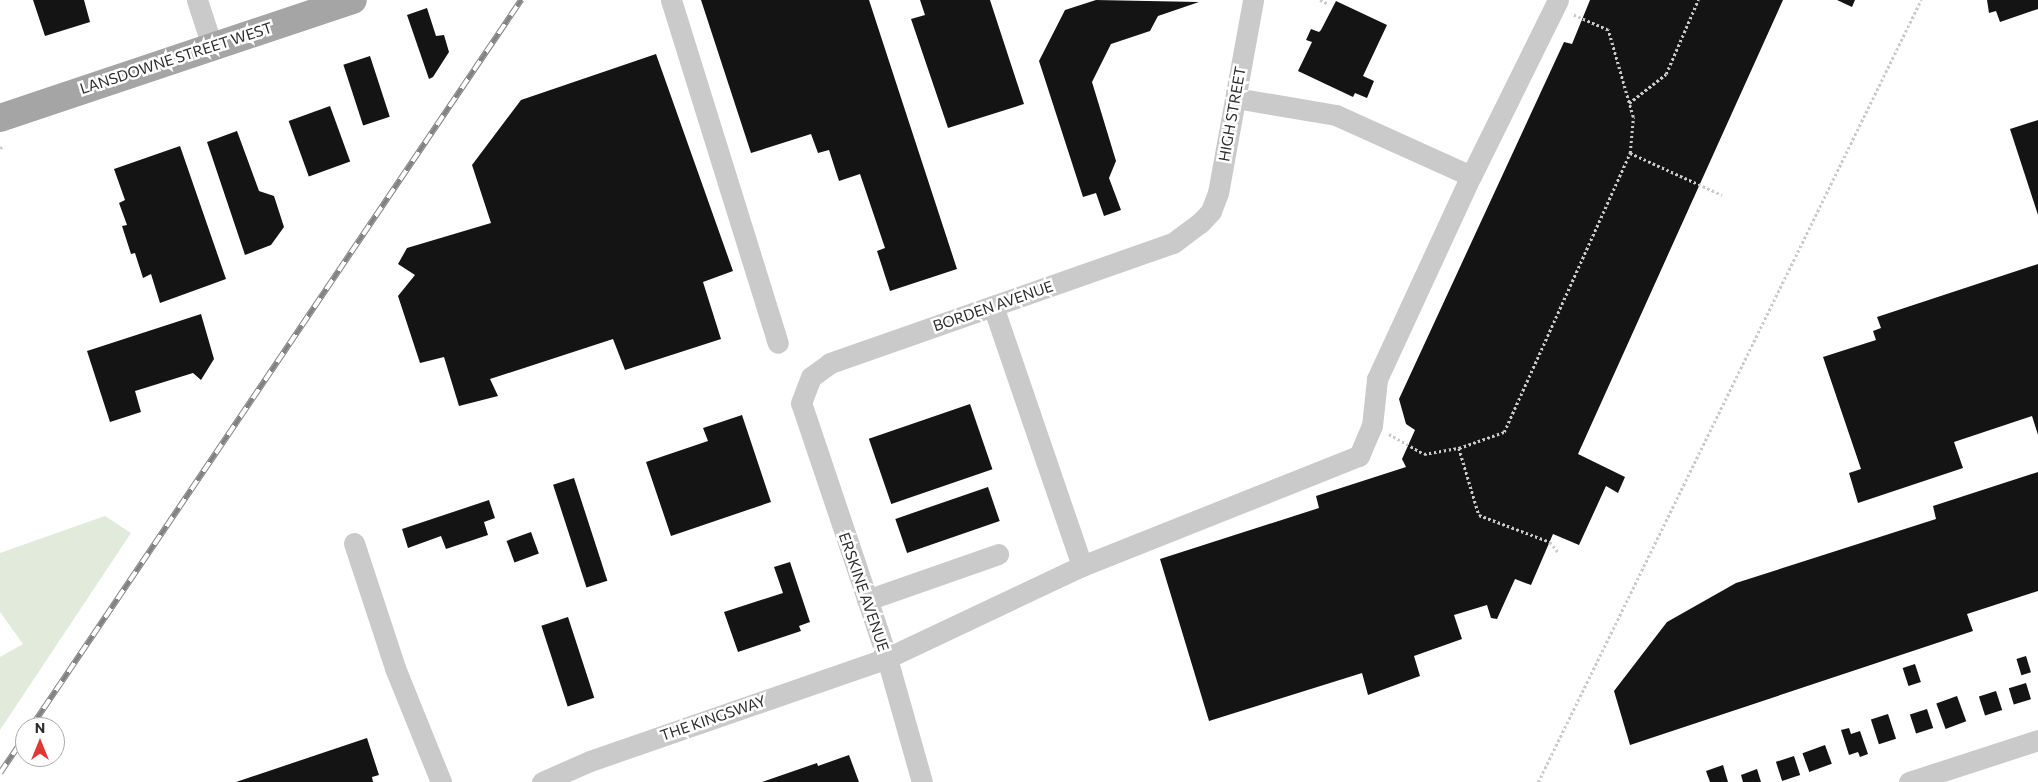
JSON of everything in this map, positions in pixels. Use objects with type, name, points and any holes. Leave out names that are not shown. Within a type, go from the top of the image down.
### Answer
[{"type":"main road","name":"LANSDOWNE STREET WEST","points":[[0,118],[353,0]]},
{"type":"street","points":[[196,0],[212,46]]},
{"type":"street","points":[[671,0],[778,343]]},
{"type":"street","name":"HIGH STREET","points":[[1200,223],[1211,211],[1218,193],[1253,0]]},
{"type":"street","name":"THE KINGSWAY","points":[[542,782],[590,761],[887,658],[1082,566],[1359,456],[1372,426],[1377,379],[1471,176],[1556,3]]},
{"type":"street","points":[[1235,98],[1336,115],[1471,176]]},
{"type":"street","name":"BORDEN AVENUE","points":[[801,404],[811,378],[830,363],[1172,242],[1200,223]]},
{"type":"street","points":[[993,306],[1082,566]]},
{"type":"street","name":"ERSKINE AVENUE","points":[[801,404],[887,658],[922,782]]},
{"type":"street","points":[[354,543],[395,668],[441,782]]},
{"type":"street","points":[[867,600],[998,554]]},
{"type":"street","points":[[1909,782],[2038,740]]},
{"type":"path","points":[[1320,0],[1329,4]]},
{"type":"path","points":[[1629,104],[1666,74],[1698,0]]},
{"type":"path","points":[[1538,782],[1921,0]]},
{"type":"path","points":[[1372,426],[1424,454],[1459,448],[1504,432],[1630,153],[1633,117],[1608,30],[1556,3]]},
{"type":"path","points":[[0,148],[4,146]]},
{"type":"path","points":[[1630,153],[1722,195]]},
{"type":"path","points":[[1459,448],[1480,515],[1550,542],[1559,553]]},
{"type":"green space","points":[[105,516],[131,533],[0,730],[0,657],[23,644],[0,612],[0,553]]},
{"type":"building","points":[[33,0],[84,0],[90,22],[45,36]]},
{"type":"building","points":[[701,0],[869,0],[957,269],[890,291],[877,251],[885,248],[860,174],[839,181],[829,150],[818,153],[811,134],[751,153]]},
{"type":"building","points":[[920,0],[990,0],[1024,104],[948,128],[911,19],[925,15]]},
{"type":"building","points":[[1096,0],[1199,2],[1158,16],[1150,31],[1111,44],[1092,82],[1116,161],[1109,178],[1121,210],[1104,216],[1096,193],[1083,197],[1039,61],[1065,10]]},
{"type":"building","points":[[1590,0],[1783,0],[1578,454],[1625,477],[1618,493],[1606,486],[1579,545],[1553,534],[1531,585],[1515,579],[1497,619],[1491,618],[1487,605],[1454,615],[1462,639],[1414,656],[1420,676],[1368,695],[1362,673],[1209,721],[1160,559],[1319,508],[1316,496],[1406,467],[1402,459],[1415,430],[1406,424],[1399,399],[1564,42],[1572,44]]},
{"type":"building","points":[[1837,0],[1855,0],[1852,7]]},
{"type":"building","points":[[1987,0],[2038,0],[2038,9],[2000,22],[1996,11],[1989,13]]},
{"type":"building","points":[[1336,1],[1387,25],[1363,76],[1374,81],[1367,98],[1355,93],[1353,97],[1298,71],[1312,42],[1306,40],[1311,29],[1319,32],[1321,30]]},
{"type":"building","points":[[427,8],[436,36],[444,35],[449,52],[433,77],[429,79],[407,15]]},
{"type":"building","points":[[656,54],[733,271],[703,282],[721,339],[625,370],[613,339],[490,379],[498,396],[459,406],[444,357],[420,363],[398,296],[415,275],[398,264],[407,248],[491,223],[472,165],[521,100]]},
{"type":"building","points":[[370,56],[390,117],[363,126],[343,65]]},
{"type":"building","points":[[330,106],[350,161],[309,176],[289,121]]},
{"type":"building","points":[[2038,120],[2038,215],[2010,129]]},
{"type":"building","points":[[237,131],[259,191],[274,196],[284,227],[271,245],[245,255],[207,142]]},
{"type":"building","points":[[180,146],[226,279],[160,303],[151,274],[143,278],[135,253],[131,254],[122,226],[127,225],[119,203],[125,200],[114,169]]},
{"type":"building","points":[[2038,264],[2038,435],[2032,416],[1954,442],[1963,468],[1858,503],[1849,473],[1861,469],[1823,357],[1876,340],[1873,331],[1881,328],[1877,317]]},
{"type":"building","points":[[201,314],[214,359],[201,380],[193,373],[135,391],[141,412],[110,422],[87,351]]},
{"type":"building","points":[[970,404],[992,469],[891,504],[869,439]]},
{"type":"building","points":[[742,415],[771,502],[671,536],[646,462],[708,441],[703,428]]},
{"type":"building","points":[[2038,472],[2038,591],[1967,614],[1973,631],[1630,745],[1614,691],[1667,622],[1736,583],[1936,519],[1933,506]]},
{"type":"building","points":[[574,478],[607,581],[586,588],[553,485]]},
{"type":"building","points":[[988,487],[1000,521],[907,553],[895,519]]},
{"type":"building","points":[[489,500],[495,518],[484,522],[488,535],[446,549],[441,536],[408,548],[402,529]]},
{"type":"building","points":[[531,532],[539,554],[514,563],[507,541]]},
{"type":"building","points":[[790,562],[810,622],[799,626],[801,631],[738,652],[724,612],[783,593],[774,567]]},
{"type":"building","points":[[568,617],[594,698],[568,706],[541,626]]},
{"type":"building","points":[[2026,656],[2031,672],[2021,675],[2016,659]]},
{"type":"building","points":[[1915,664],[1921,682],[1909,686],[1903,668]]},
{"type":"building","points":[[2026,683],[2031,699],[2014,705],[2009,688]]},
{"type":"building","points":[[1996,691],[2002,710],[1985,716],[1979,697]]},
{"type":"building","points":[[1957,696],[1966,721],[1946,729],[1936,704]]},
{"type":"building","points":[[1927,709],[1933,728],[1916,734],[1910,715]]},
{"type":"building","points":[[1888,714],[1896,739],[1879,744],[1871,720]]},
{"type":"building","points":[[1849,728],[1851,734],[1860,731],[1868,754],[1860,757],[1858,752],[1849,755],[1841,730]]},
{"type":"building","points":[[367,738],[379,775],[372,777],[373,782],[236,782]]},
{"type":"building","points":[[1825,745],[1832,764],[1809,772],[1802,753]]},
{"type":"building","points":[[849,755],[859,782],[762,782],[817,763],[818,766]]},
{"type":"building","points":[[1794,756],[1800,775],[1782,781],[1776,762]]},
{"type":"building","points":[[1723,765],[1728,782],[1710,782],[1706,771]]},
{"type":"building","points":[[1757,769],[1761,782],[1743,782],[1741,775]]},
{"type":"railway","points":[[38,717],[521,0]]},
{"type":"railway","points":[[0,773],[15,751]]}]
